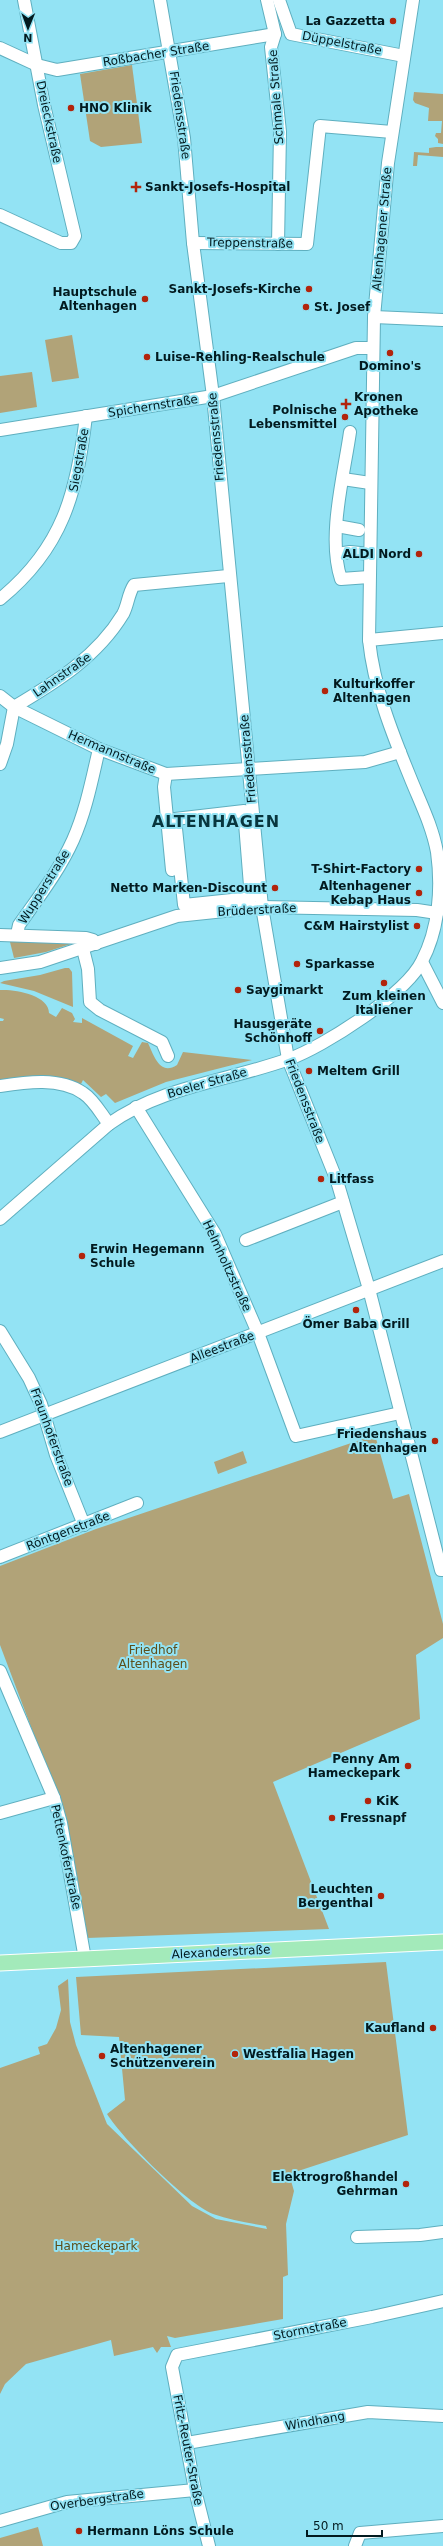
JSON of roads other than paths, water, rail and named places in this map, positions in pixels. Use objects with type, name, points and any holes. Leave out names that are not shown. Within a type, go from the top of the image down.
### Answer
[{"type":"main road","name":"Alexanderstraße","points":[[0,1963],[443,1942]]},
{"type":"street","name":"Dreieckstraße","points":[[0,215],[61,243],[71,243],[75,236],[36,65],[24,0]]},
{"type":"street","name":"Friedensstraße","points":[[160,0],[184,138],[193,243],[213,396],[228,576],[249,768],[262,907],[288,1060],[337,1180],[369,1289],[442,1570]]},
{"type":"street","name":"Schmale Straße","points":[[267,0],[275,34],[271,47],[280,132],[278,244]]},
{"type":"street","name":"Düppelstraße","points":[[279,0],[291,34],[404,56]]},
{"type":"street","name":"Altenhagener Straße","points":[[413,0],[392,132],[374,317],[372,348],[369,640],[378,692],[400,752],[425,811],[434,842],[439,869],[437,914],[422,962]]},
{"type":"street","name":"Roßbacher Straße","points":[[0,48],[36,65],[57,70],[275,34]]},
{"type":"street","name":"Treppenstraße","points":[[193,243],[307,244],[320,126],[392,132]]},
{"type":"street","points":[[374,317],[443,320]]},
{"type":"street","name":"Spichernstraße","points":[[1,432],[86,416],[213,396],[356,348],[372,348]]},
{"type":"street","name":"Siegstraße","points":[[0,599],[15,587],[42,556],[60,527],[72,499],[81,462],[86,416]]},
{"type":"street","points":[[350,432],[337,526],[337,554],[341,579],[370,577]]},
{"type":"street","points":[[343,479],[370,483]]},
{"type":"street","points":[[337,526],[359,530]]},
{"type":"street","points":[[337,554],[350,552],[370,554]]},
{"type":"street","name":"Lahnstraße","points":[[14,707],[55,682],[94,652],[123,613],[134,585],[228,576]]},
{"type":"street","points":[[369,640],[443,633]]},
{"type":"street","name":"Hermannstraße","points":[[0,696],[14,707],[99,749],[166,774],[365,762],[400,752]]},
{"type":"street","points":[[0,764],[7,744],[14,707]]},
{"type":"street","name":"Wupperstraße","points":[[17,934],[19,925],[54,875],[73,840],[84,812],[99,749]]},
{"type":"street","points":[[166,774],[164,787],[177,916]]},
{"type":"street","points":[[244,811],[251,898],[184,905],[175,819],[244,811]]},
{"type":"street","name":"Brüderstraße","points":[[0,968],[40,962],[84,949],[177,916],[262,907],[417,910],[437,914]]},
{"type":"street","points":[[0,935],[17,934],[86,938],[92,940],[96,944]]},
{"type":"street","points":[[84,949],[88,969],[90,1002],[100,1010],[162,1042],[168,1056]]},
{"type":"street","points":[[422,962],[443,1003]]},
{"type":"street","name":"Boeler Straße","points":[[0,1219],[109,1124],[136,1107],[152,1099],[200,1083],[288,1060],[321,1044],[371,1011],[401,985],[422,962]]},
{"type":"street","points":[[0,1086],[28,1082],[63,1085],[76,1089],[84,1094],[109,1124]]},
{"type":"street","name":"Helmholtzstraße","points":[[136,1107],[215,1234],[258,1333],[296,1436],[400,1413]]},
{"type":"street","points":[[246,1240],[343,1202]]},
{"type":"street","name":"Alleestraße","points":[[0,1432],[45,1416],[443,1261]]},
{"type":"street","name":"Fraunhoferstraße","points":[[0,1331],[29,1378],[45,1416],[56,1455],[84,1525]]},
{"type":"street","name":"Röntgenstraße","points":[[0,1557],[137,1504]]},
{"type":"street","name":"Pettenkoferstraße","points":[[0,1671],[54,1798],[68,1857],[85,1959]]},
{"type":"street","points":[[0,1813],[54,1798]]},
{"type":"street","points":[[357,2237],[420,2235],[443,2232]]},
{"type":"street","name":"Stormstraße","points":[[177,2355],[378,2316],[443,2301]]},
{"type":"street","name":"Fritz-Reuter-Straße","points":[[177,2355],[172,2367],[195,2490],[209,2546]]},
{"type":"street","name":"Windhang","points":[[187,2443],[368,2412],[443,2416]]},
{"type":"street","name":"Overbergstraße","points":[[0,2521],[67,2502],[195,2490]]},
{"type":"street","points":[[355,2546],[360,2533],[443,2526]]},
{"type":"place","name":"La Gazzetta","points":[[393,21]]},
{"type":"place","name":"HNO Klinik","points":[[71,108]]},
{"type":"place","name":"Sankt-Josefs-Hospital","points":[[136,187]]},
{"type":"place","name":"Sankt-Josefs-Kirche","points":[[309,289]]},
{"type":"place","name":"Hauptschule Altenhagen","points":[[145,299]]},
{"type":"place","name":"St. Josef","points":[[306,307]]},
{"type":"place","name":"Domino's","points":[[390,353]]},
{"type":"place","name":"Luise-Rehling-Realschule","points":[[147,357]]},
{"type":"place","name":"Kronen Apotheke","points":[[346,404]]},
{"type":"place","name":"Polnische Lebensmittel","points":[[345,417]]},
{"type":"place","name":"ALDI Nord","points":[[419,554]]},
{"type":"place","name":"Kulturkoffer Altenhagen","points":[[325,691]]},
{"type":"place","name":"T-Shirt-Factory","points":[[419,869]]},
{"type":"place","name":"Netto Marken-Discount","points":[[275,888]]},
{"type":"place","name":"Altenhagener Kebap Haus","points":[[419,893]]},
{"type":"place","name":"C&M Hairstylist","points":[[417,926]]},
{"type":"place","name":"Sparkasse","points":[[297,964]]},
{"type":"place","name":"Zum kleinen Italiener","points":[[384,983]]},
{"type":"place","name":"Saygimarkt","points":[[238,990]]},
{"type":"place","name":"Hausgeräte Schönhoff","points":[[320,1031]]},
{"type":"place","name":"Meltem Grill","points":[[309,1071]]},
{"type":"place","name":"Litfass","points":[[321,1179]]},
{"type":"place","name":"Erwin Hegemann Schule","points":[[82,1256]]},
{"type":"place","name":"Ömer Baba Grill","points":[[356,1310]]},
{"type":"place","name":"Friedenshaus Altenhagen","points":[[435,1441]]},
{"type":"place","name":"Penny Am Hameckepark","points":[[408,1766]]},
{"type":"place","name":"KiK","points":[[368,1801]]},
{"type":"place","name":"Fressnapf","points":[[332,1818]]},
{"type":"place","name":"Leuchten Bergenthal","points":[[381,1896]]},
{"type":"place","name":"Kaufland","points":[[433,2028]]},
{"type":"place","name":"Westfalia Hagen","points":[[235,2054]]},
{"type":"place","name":"Altenhagener Schützenverein","points":[[102,2056]]},
{"type":"place","name":"Elektrogroßhandel Gehrman","points":[[406,2184]]},
{"type":"place","name":"Hermann Löns Schule","points":[[79,2531]]},
{"type":"district","name":"ALTENHAGEN","points":[[216,821]]},
{"type":"park label","name":"Friedhof Altenhagen","points":[[153,1657]]},
{"type":"park label","name":"Hameckepark","points":[[96,2246]]}]
